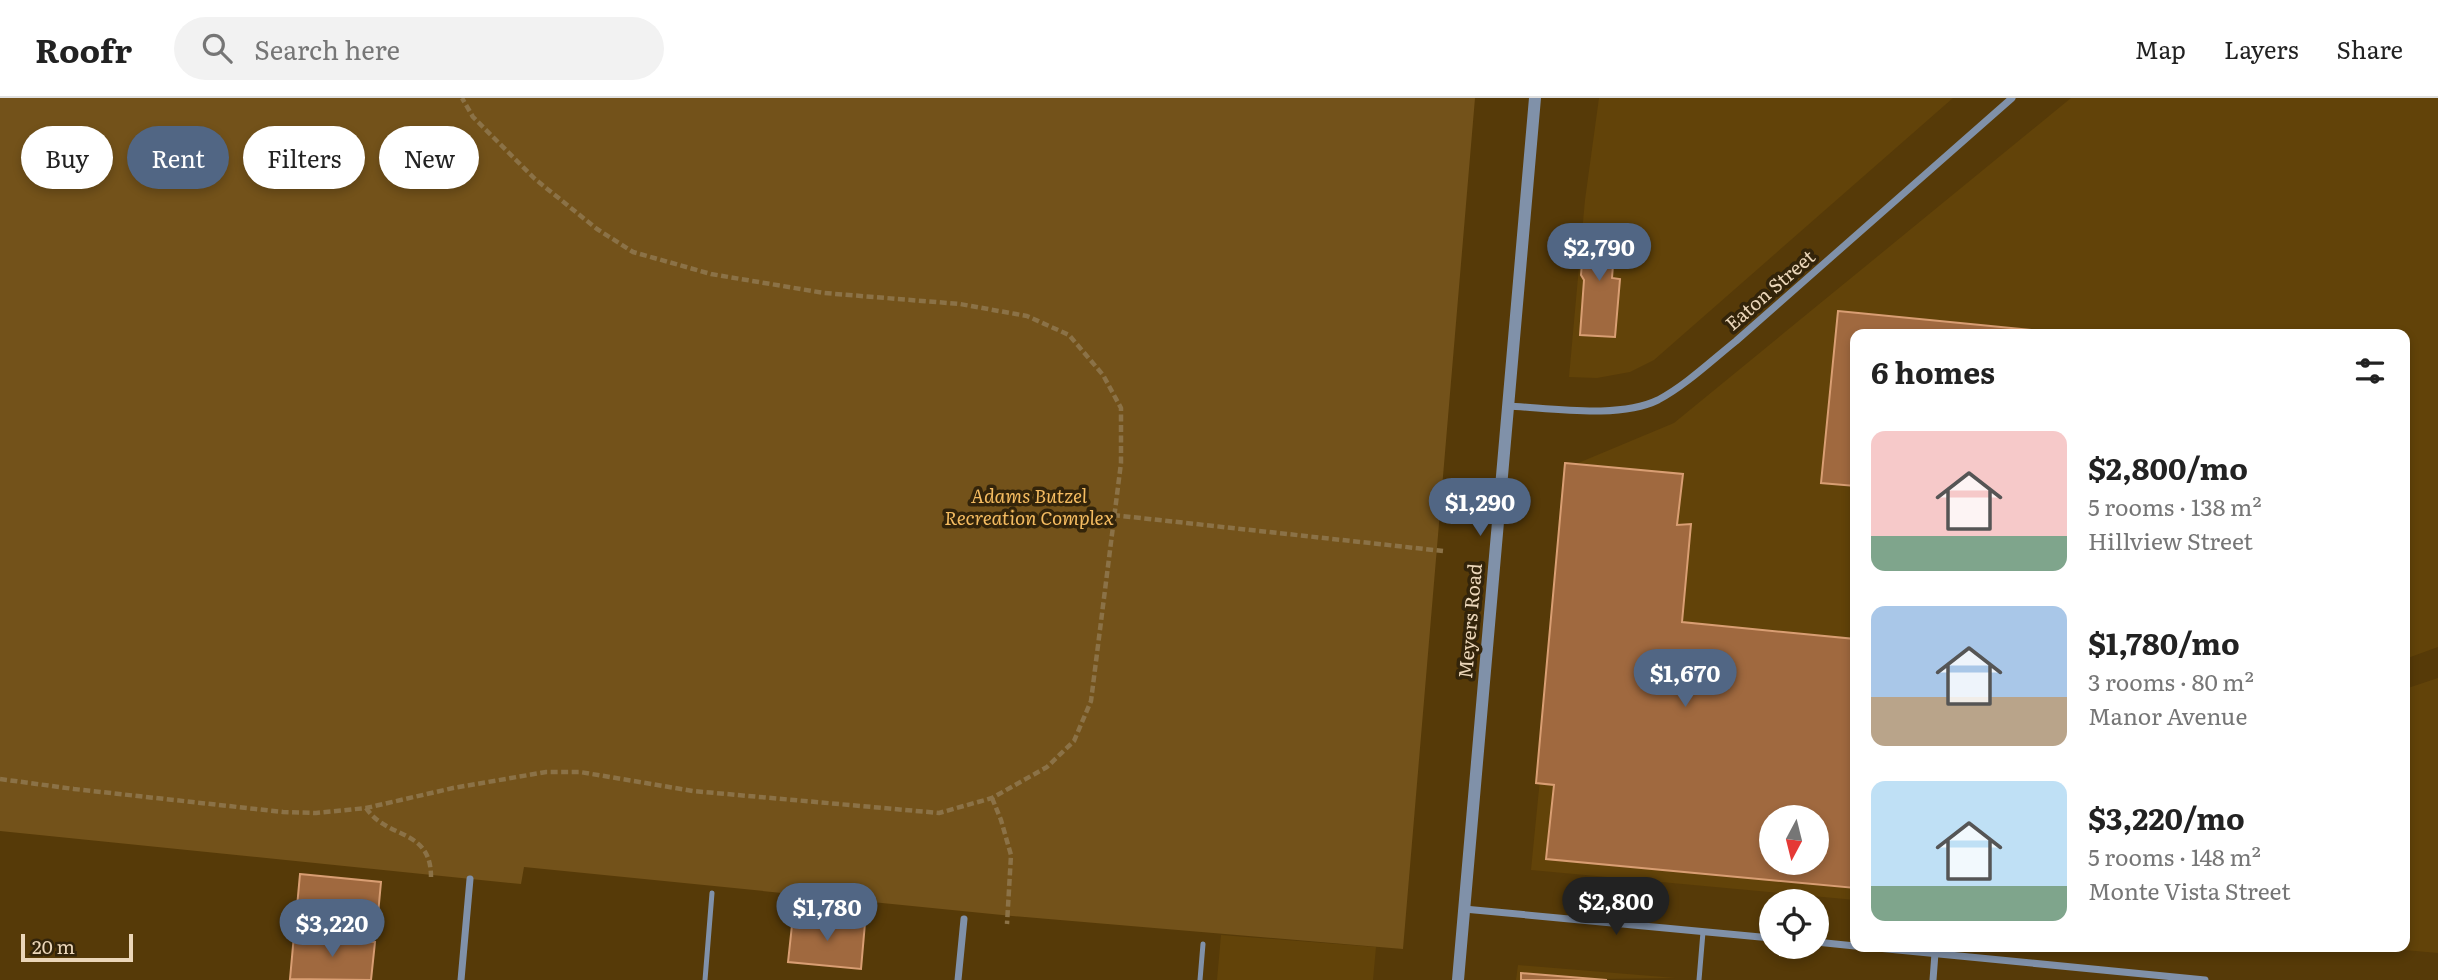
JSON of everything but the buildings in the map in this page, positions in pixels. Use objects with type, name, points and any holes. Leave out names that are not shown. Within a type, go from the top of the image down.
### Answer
[{"type":"street","name":"Meyers Road","points":[[1458,980],[1535,98]]},
{"type":"street","name":"Eaton Street","points":[[1508,406],[1614,411],[1658,400],[1692,377],[1736,341],[2012,98]]},
{"type":"street","points":[[461,980],[470,879]]},
{"type":"street","points":[[1464,909],[1759,937]]},
{"type":"street","points":[[958,980],[964,919]]},
{"type":"street","points":[[1829,943],[1850,945]]},
{"type":"street","points":[[1924,952],[2205,980]]},
{"type":"street","points":[[1933,980],[1935,953]]},
{"type":"lane","points":[[705,980],[712,893]]},
{"type":"lane","points":[[1699,980],[1703,932]]},
{"type":"lane","points":[[1200,980],[1203,944]]},
{"type":"path","points":[[0,779],[283,813],[316,813],[366,808],[453,788],[546,772],[580,772],[693,791],[939,813],[992,798],[1047,767],[1074,741],[1091,701],[1121,463],[1121,408],[1103,375],[1069,335],[1014,314],[960,304],[824,293],[711,274],[634,252],[597,229],[535,179],[473,117],[462,98]]},
{"type":"path","points":[[1113,515],[1443,551]]},
{"type":"path","points":[[992,798],[1010,855],[1007,924]]},
{"type":"path","points":[[366,808],[373,818],[428,852],[432,877]]},
{"type":"shaded area","points":[[1599,98],[1953,98],[1654,360],[1630,372],[1597,378],[1569,377],[1585,200]]},
{"type":"shaded area","points":[[2071,98],[2438,98],[2438,647],[2410,657],[2410,329],[1850,329],[1850,900],[1829,898],[1829,889],[1759,889],[1759,891],[1531,870],[1571,466],[1674,423]]},
{"type":"shaded area","points":[[2438,678],[2438,953],[2410,951],[2410,687]]},
{"type":"shaded area","points":[[1221,935],[1376,947],[1373,980],[1217,980]]},
{"type":"shaded area","points":[[1518,965],[1676,978],[1516,980]]},
{"type":"green space","name":"Adams Butzel Recreation Complex","points":[[0,98],[1475,98],[1403,949],[1012,916],[524,867],[521,884],[0,831]]}]
